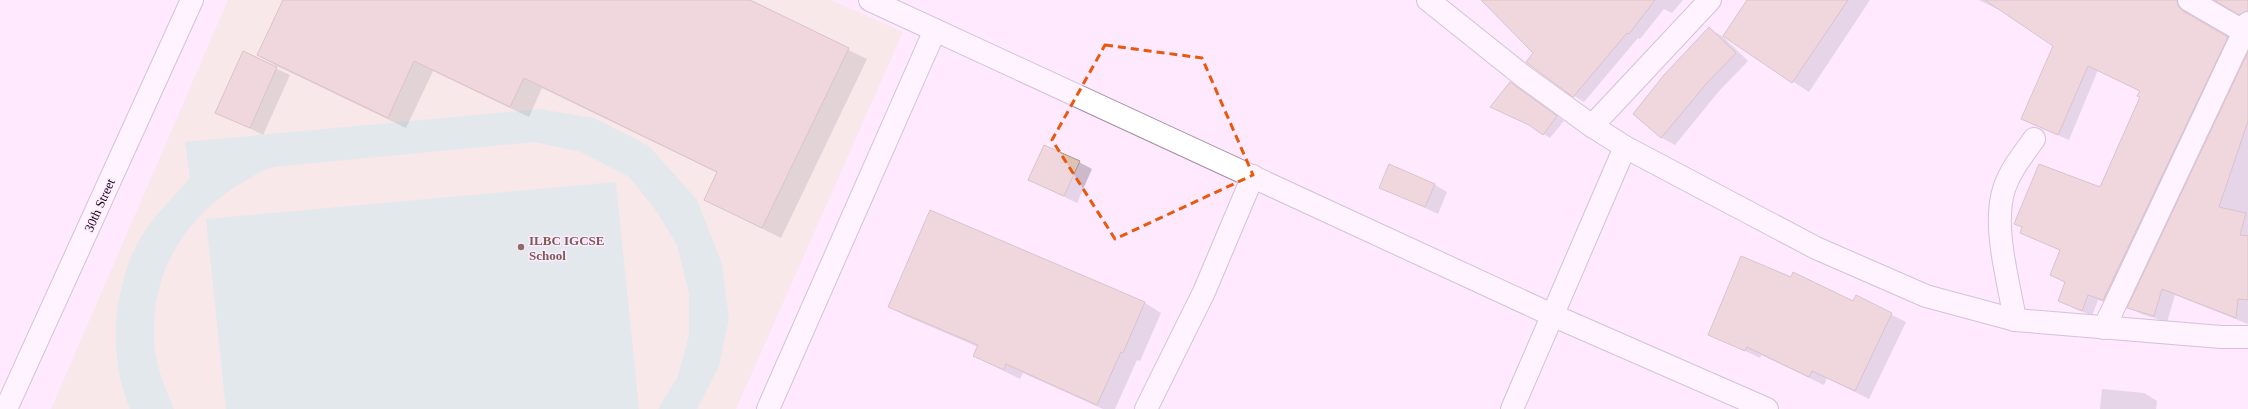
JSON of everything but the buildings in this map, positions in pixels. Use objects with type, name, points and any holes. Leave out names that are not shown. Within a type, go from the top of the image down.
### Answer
[{"type":"street","name":"30th Street","points":[[6,409],[192,0]]},
{"type":"street","points":[[870,0],[1552,315],[1767,409]]},
{"type":"street","points":[[1428,0],[1523,76],[1592,126],[1625,147],[1816,248],[1926,296],[2015,320],[2221,337],[2248,337]]},
{"type":"street","points":[[1592,126],[1710,0]]},
{"type":"street","points":[[2104,328],[2246,30],[2189,0]]},
{"type":"street","points":[[768,409],[934,30]]},
{"type":"street","points":[[2015,320],[2002,244],[2000,211],[2004,190],[2012,169],[2034,139]]},
{"type":"street","points":[[1512,409],[1625,147]]},
{"type":"street","points":[[1146,409],[1204,292],[1253,176]]},
{"type":"highlighted area","points":[[1105,45],[1202,58],[1253,175],[1115,239],[1052,140]]},
{"type":"shaded area","points":[[228,0],[831,0],[903,32],[736,409],[51,409]]},
{"type":"green space","points":[[539,109],[594,118],[649,146],[697,200],[722,264],[729,318],[719,366],[697,409],[658,409],[678,376],[689,335],[689,293],[677,245],[655,209],[629,177],[581,152],[534,142],[277,167],[267,169],[235,187],[200,216],[186,232],[174,251],[165,270],[158,291],[155,313],[154,346],[160,374],[174,409],[130,409],[123,389],[117,354],[116,336],[119,299],[128,265],[140,238],[160,211],[190,178],[185,142]]},
{"type":"green space","points":[[616,182],[639,409],[226,409],[206,219]]},
{"type":"place","name":"ILBC IGCSE School","points":[[521,247]]}]
